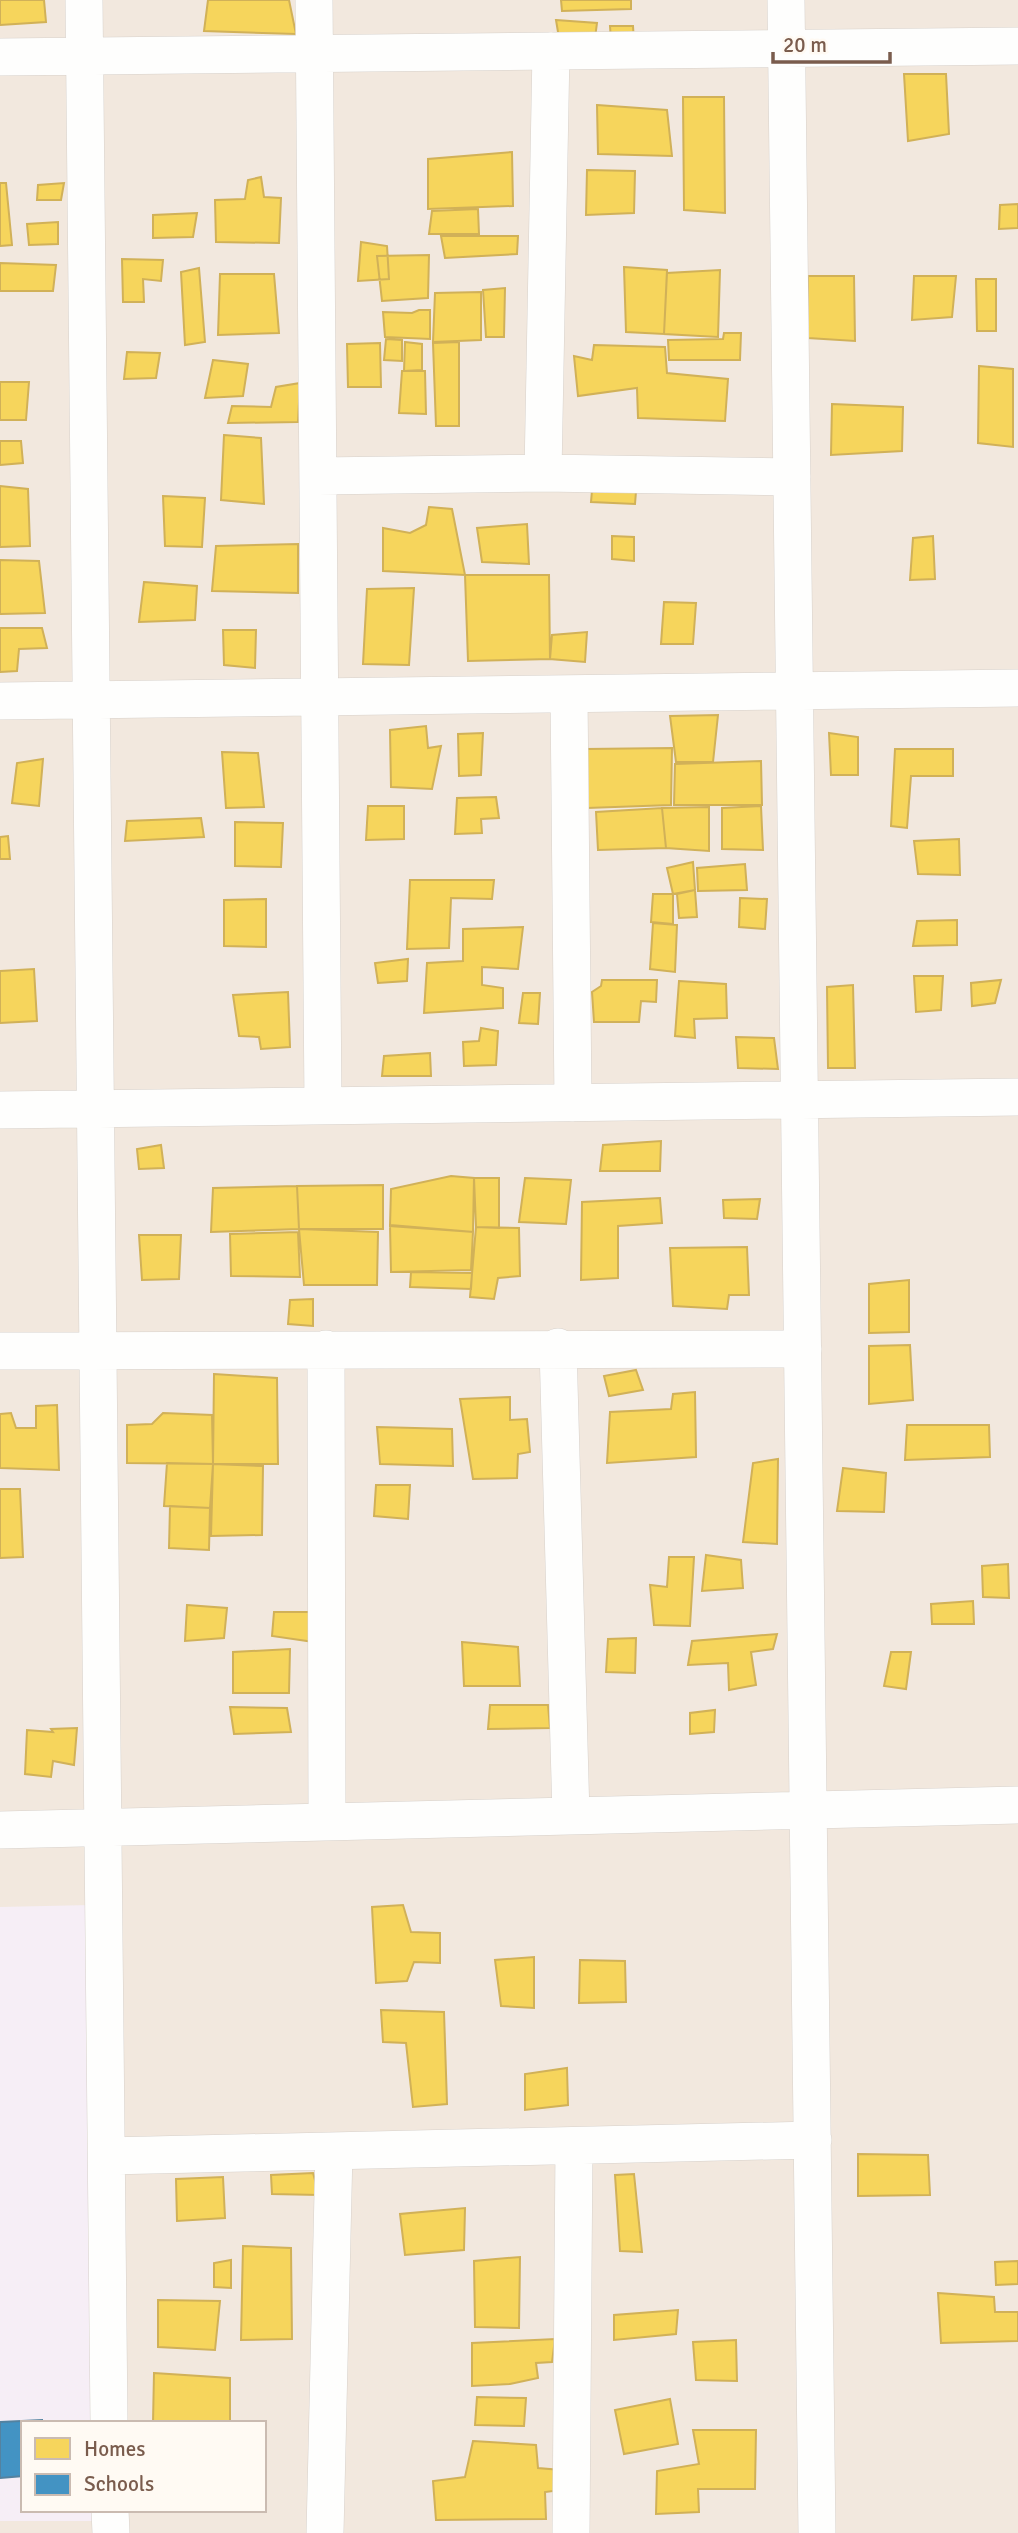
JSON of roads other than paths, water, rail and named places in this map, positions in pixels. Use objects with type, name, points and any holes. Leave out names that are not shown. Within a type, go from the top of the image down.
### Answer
[{"type":"street","points":[[84,0],[110,2421]]},
{"type":"street","points":[[314,0],[323,1106]]},
{"type":"street","points":[[786,0],[817,2533]]},
{"type":"street","points":[[0,57],[1018,46]]},
{"type":"street","points":[[543,473],[551,51]]},
{"type":"street","points":[[318,476],[543,473],[792,477]]},
{"type":"street","points":[[0,701],[1018,688]]},
{"type":"street","points":[[569,694],[573,1103]]},
{"type":"street","points":[[0,1110],[1018,1097]]},
{"type":"street","points":[[558,1348],[571,1816]]},
{"type":"street","points":[[326,1349],[327,1821]]},
{"type":"street","points":[[0,1351],[803,1349]]},
{"type":"street","points":[[0,1830],[1018,1805]]},
{"type":"street","points":[[107,2156],[813,2140]]},
{"type":"street","points":[[571,2533],[574,2146]]},
{"type":"street","points":[[325,2533],[334,2151]]},
{"type":"street","points":[[110,2512],[111,2533]]}]
